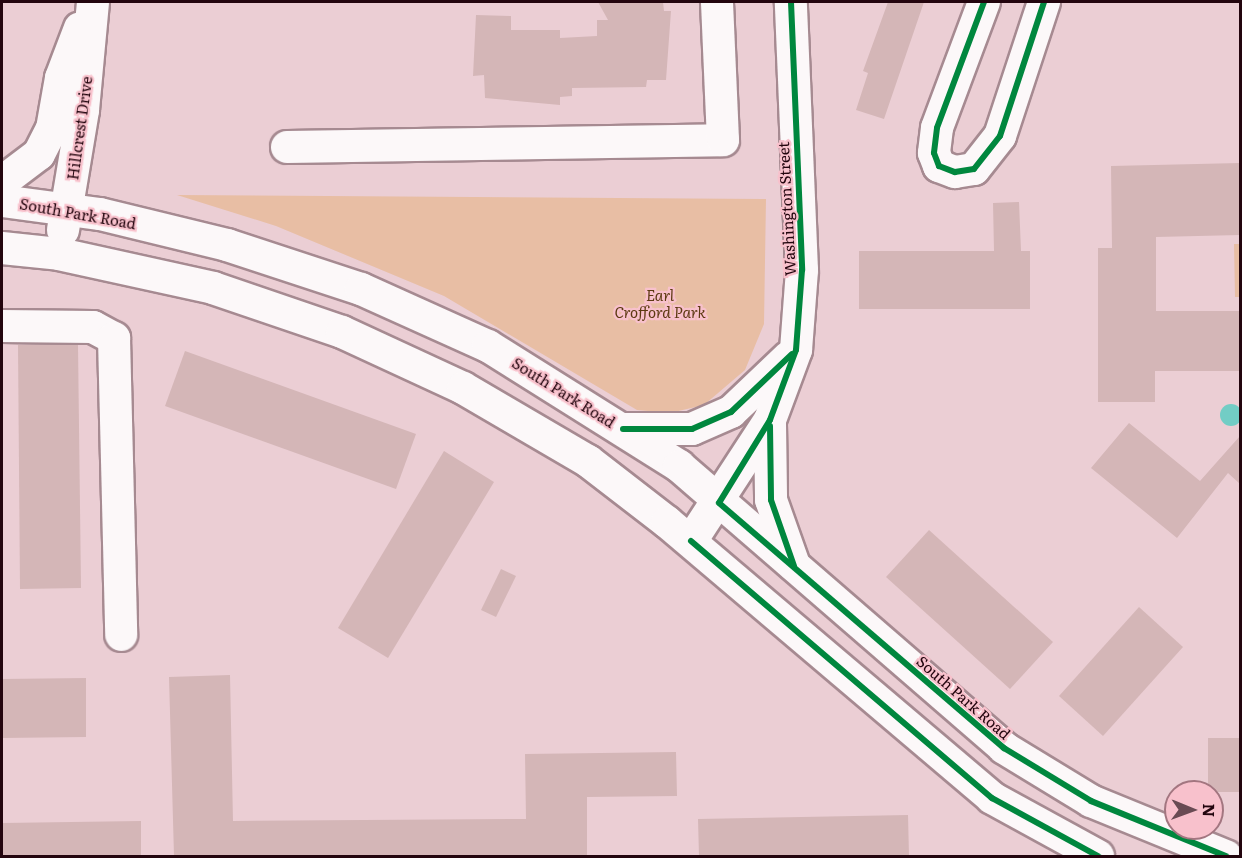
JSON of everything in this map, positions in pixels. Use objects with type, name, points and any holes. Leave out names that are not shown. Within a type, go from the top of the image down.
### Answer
[{"type":"street","points":[[2,182],[39,154],[52,129],[61,78],[91,2]]},
{"type":"street","name":"Hillcrest Drive","points":[[58,254],[67,210],[91,2]]},
{"type":"street","points":[[287,147],[723,140],[717,2]]},
{"type":"street","name":"Washington Street","points":[[691,541],[719,503],[770,420],[796,350],[802,270],[791,2]]},
{"type":"street","points":[[984,2],[937,128],[934,153],[939,166],[955,172],[974,169],[1000,136],[1044,2]]},
{"type":"street","name":"South Park Road","points":[[2,201],[67,210],[227,245],[361,289],[488,346],[679,466],[1004,748],[1091,801],[1226,856]]},
{"type":"street","points":[[2,248],[58,254],[213,288],[342,332],[463,388],[588,461],[691,541],[992,798],[1098,856]]},
{"type":"street","points":[[2,326],[93,327],[114,338],[121,635]]},
{"type":"street","points":[[623,429],[692,429],[731,412],[796,350]]},
{"type":"street","points":[[770,420],[771,500],[795,568]]},
{"type":"green space","name":"Earl Crofford Park","points":[[177,195],[766,199],[764,324],[745,370],[704,405],[670,413],[637,410],[444,296],[276,226]]},
{"type":"green space","points":[[1234,244],[1240,244],[1240,297],[1235,297]]},
{"type":"water","points":[[1231,404],[1239,407],[1242,415],[1239,423],[1231,426],[1223,423],[1220,415],[1223,407]]},
{"type":"building","points":[[598,2],[663,2],[664,11],[671,11],[666,80],[647,80],[646,87],[572,88],[572,96],[560,97],[560,105],[485,98],[484,75],[473,76],[476,15],[511,16],[511,30],[560,30],[560,38],[597,36],[597,20],[608,20]]},
{"type":"building","points":[[888,2],[924,2],[884,119],[856,110],[868,73],[863,71]]},
{"type":"building","points":[[1240,163],[1240,235],[1156,237],[1156,311],[1240,311],[1240,371],[1155,371],[1155,402],[1098,402],[1098,248],[1112,248],[1111,166]]},
{"type":"building","points":[[1019,202],[1021,251],[1030,251],[1030,309],[859,309],[859,251],[994,251],[993,203]]},
{"type":"building","points":[[18,345],[78,345],[81,588],[20,589]]},
{"type":"building","points":[[185,351],[416,434],[396,489],[165,406]]},
{"type":"building","points":[[1129,423],[1200,481],[1240,436],[1240,484],[1228,473],[1177,538],[1091,468]]},
{"type":"building","points":[[444,451],[494,482],[388,658],[338,628]]},
{"type":"building","points":[[929,530],[1053,642],[1010,689],[886,577]]},
{"type":"building","points":[[501,569],[516,576],[496,617],[481,610]]},
{"type":"building","points":[[1139,607],[1183,647],[1103,736],[1059,696]]},
{"type":"building","points":[[230,675],[233,821],[526,819],[525,754],[676,752],[677,796],[587,797],[587,856],[174,856],[169,677]]},
{"type":"building","points":[[86,678],[86,737],[2,738],[2,679]]},
{"type":"building","points":[[1208,738],[1240,738],[1240,792],[1224,792],[1224,780],[1208,780]]},
{"type":"building","points":[[908,815],[909,856],[699,856],[698,819]]},
{"type":"building","points":[[141,821],[141,856],[2,856],[2,823]]},
{"type":"cycle path","points":[[791,2],[802,270],[796,350],[770,420],[719,503],[1004,748],[1091,801],[1226,856]]},
{"type":"cycle path","points":[[984,2],[937,128],[934,153],[939,166],[955,172],[974,169],[1000,136],[1044,2]]},
{"type":"cycle path","points":[[623,429],[692,429],[731,412],[792,354]]},
{"type":"cycle path","points":[[770,426],[771,500],[794,566]]},
{"type":"cycle path","points":[[691,541],[992,798],[1098,856]]}]
